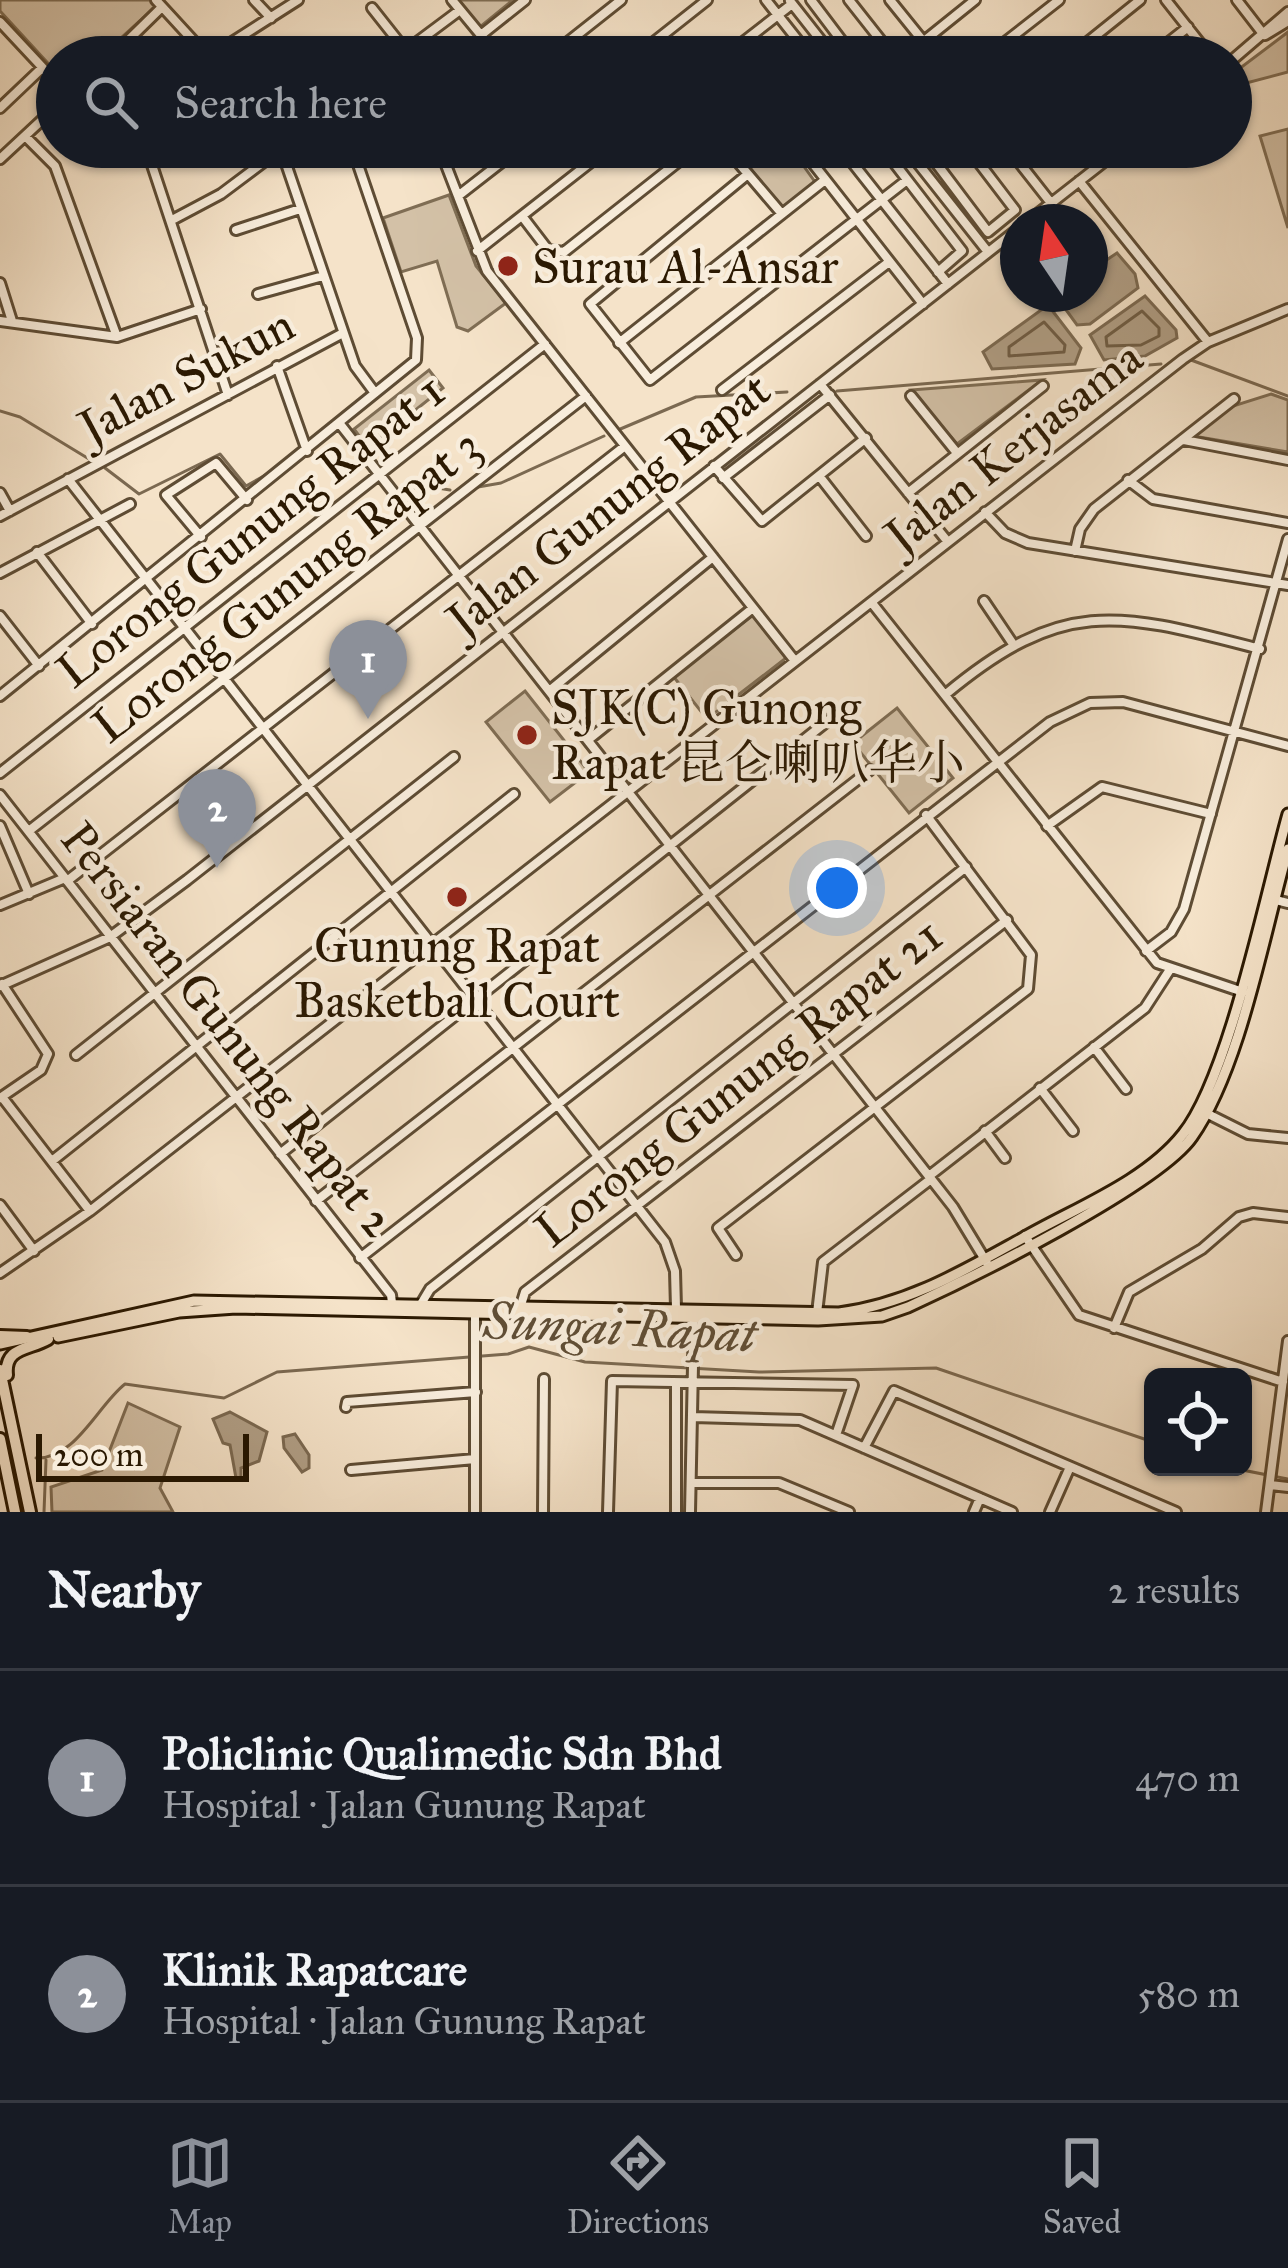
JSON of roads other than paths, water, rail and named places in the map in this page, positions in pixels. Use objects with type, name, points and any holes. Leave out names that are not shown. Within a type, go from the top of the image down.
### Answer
[{"type":"highway","points":[[0,1343],[27,1337]]},
{"type":"highway","points":[[10,1410],[9,1357],[48,1339]]},
{"type":"highway","points":[[0,1370],[30,1512]]},
{"type":"highway","points":[[0,1438],[13,1509]]},
{"type":"main road","points":[[27,1337],[194,1301],[694,1318],[882,1316],[1132,1186],[1190,1141],[1206,1113],[1243,992],[1288,814]]},
{"type":"main road","points":[[1269,898],[1288,849]]},
{"type":"main road","points":[[1028,1240],[1128,1179],[1183,1136],[1219,1060],[1243,992]]},
{"type":"main road","points":[[0,1343],[48,1339],[195,1310],[421,1304],[475,1310],[520,1306],[817,1312],[879,1308],[987,1262]]},
{"type":"main road","points":[[677,1309],[694,1318],[716,1310]]},
{"type":"street","points":[[254,0],[271,18]]},
{"type":"street","points":[[242,36],[298,0]]},
{"type":"street","points":[[452,0],[481,35],[526,0]]},
{"type":"street","points":[[576,36],[621,0]]},
{"type":"street","points":[[662,36],[707,0]]},
{"type":"street","points":[[766,0],[794,36]]},
{"type":"street","points":[[811,0],[838,36]]},
{"type":"street","points":[[848,0],[877,36]]},
{"type":"street","points":[[890,0],[919,36]]},
{"type":"street","points":[[936,36],[975,0]]},
{"type":"street","points":[[1013,36],[1059,0]]},
{"type":"street","points":[[1095,36],[1140,0]]},
{"type":"street","points":[[1166,0],[1195,36]]},
{"type":"street","points":[[1237,0],[1264,35]]},
{"type":"street","points":[[753,36],[790,2],[818,36]]},
{"type":"street","points":[[130,36],[159,4],[189,36]]},
{"type":"street","points":[[372,8],[389,36]]},
{"type":"street","points":[[425,36],[460,10]]},
{"type":"street","points":[[1252,45],[1288,16]]},
{"type":"street","points":[[0,22],[36,61]]},
{"type":"street","points":[[1177,36],[1188,27]]},
{"type":"street","points":[[0,107],[36,74]]},
{"type":"street","points":[[0,159],[36,126]]},
{"type":"street","points":[[26,136],[36,146]]},
{"type":"street","points":[[56,168],[117,337]]},
{"type":"street","points":[[153,168],[228,394]]},
{"type":"street","points":[[172,220],[221,194],[255,168]]},
{"type":"street","points":[[288,168],[355,366],[375,393]]},
{"type":"street","points":[[0,696],[307,452],[419,352],[359,168]]},
{"type":"street","points":[[447,168],[477,251],[544,344],[795,661]]},
{"type":"street","points":[[458,196],[494,168]]},
{"type":"street","points":[[477,251],[583,168]]},
{"type":"street","points":[[522,216],[548,250],[564,252],[670,168]]},
{"type":"street","points":[[743,168],[782,214]]},
{"type":"street","points":[[816,168],[923,304]]},
{"type":"street","points":[[856,168],[948,284]]},
{"type":"street","points":[[898,168],[962,251],[938,272]]},
{"type":"street","points":[[922,168],[988,252]]},
{"type":"street","points":[[940,168],[988,232],[1015,210],[984,168]]},
{"type":"street","points":[[1023,168],[1051,203],[1096,168]]},
{"type":"street","points":[[748,174],[595,297],[592,312],[644,377],[655,379],[907,180]]},
{"type":"street","points":[[619,343],[825,180]]},
{"type":"street","points":[[1079,181],[1208,342]]},
{"type":"street","points":[[236,230],[301,209]]},
{"type":"street","points":[[950,235],[976,216]]},
{"type":"street","name":"Jalan Gunung Rapat","points":[[1,985],[110,937],[1000,243]]},
{"type":"street","points":[[722,391],[889,262]]},
{"type":"street","points":[[258,294],[322,276]]},
{"type":"street","points":[[0,283],[12,320]]},
{"type":"street","points":[[0,320],[117,337],[201,309]]},
{"type":"street","name":"Jalan Kerjasama","points":[[0,1273],[90,1211],[1208,342],[1288,309]]},
{"type":"street","name":"Jalan Sukun","points":[[0,516],[343,333]]},
{"type":"street","name":"Lorong Gunung Rapat 1","points":[[0,772],[544,344]]},
{"type":"street","points":[[278,366],[307,452]]},
{"type":"street","points":[[820,384],[948,542]]},
{"type":"street","points":[[908,494],[1043,386]]},
{"type":"street","points":[[723,478],[830,395]]},
{"type":"street","name":"Lorong Gunung Rapat 3","points":[[30,830],[586,396]]},
{"type":"street","points":[[910,396],[957,453]]},
{"type":"street","points":[[1076,551],[1086,518],[1234,399]]},
{"type":"street","points":[[340,424],[930,1178],[987,1262]]},
{"type":"street","points":[[714,466],[762,521],[866,438]]},
{"type":"street","points":[[1183,439],[1288,460]]},
{"type":"street","points":[[0,905],[66,880],[625,446]]},
{"type":"street","points":[[201,537],[166,491],[214,464],[248,500]]},
{"type":"street","points":[[820,477],[866,536]]},
{"type":"street","points":[[68,479],[671,1254],[677,1309]]},
{"type":"street","points":[[1129,480],[1154,499],[1288,523]]},
{"type":"street","points":[[0,494],[10,511]]},
{"type":"street","points":[[0,573],[130,504]]},
{"type":"street","points":[[986,512],[1015,539],[1288,585]]},
{"type":"street","points":[[1146,951],[1179,922],[1288,539]]},
{"type":"street","points":[[37,552],[92,624]]},
{"type":"street","points":[[549,691],[713,557]]},
{"type":"street","points":[[984,601],[1013,644]]},
{"type":"street","points":[[872,603],[1146,951],[1169,971],[1243,992]]},
{"type":"street","points":[[588,740],[753,608]]},
{"type":"street","points":[[0,616],[39,666]]},
{"type":"street","points":[[946,694],[1013,644],[1037,632],[1096,618],[1148,621],[1260,650]]},
{"type":"street","points":[[360,1258],[1050,722],[1090,703],[1123,702],[1288,746]]},
{"type":"street","points":[[280,1154],[844,708]]},
{"type":"street","points":[[76,1055],[454,757]]},
{"type":"street","points":[[316,1201],[712,898],[870,770]]},
{"type":"street","points":[[1047,826],[1102,788],[1211,814]]},
{"type":"street","points":[[52,1161],[514,794]]},
{"type":"street","name":"Persiaran Gunung Rapat 2","points":[[0,795],[360,1258],[393,1307]]},
{"type":"street","points":[[736,1255],[718,1228],[1028,989],[1031,955],[926,815]]},
{"type":"street","name":"Persiaran Gunung Rapat 2","points":[[0,826],[28,894]]},
{"type":"street","points":[[421,1304],[430,1288],[966,867]]},
{"type":"street","points":[[1269,898],[1288,903]]},
{"type":"street","name":"Lorong Gunung Rapat 21","points":[[520,1306],[525,1292],[1007,920]]},
{"type":"street","points":[[817,1312],[823,1262],[1145,1008],[1169,971]]},
{"type":"street","points":[[1,985],[46,1048],[48,1060],[1,1097],[90,1211]]},
{"type":"street","points":[[0,1005],[11,998]]},
{"type":"street","points":[[1094,1047],[1126,1089]]},
{"type":"street","points":[[1040,1088],[1073,1131]]},
{"type":"street","points":[[1206,1113],[1248,1133],[1288,1138]]},
{"type":"street","points":[[985,1131],[1006,1158]]},
{"type":"street","points":[[0,1205],[34,1251]]},
{"type":"street","points":[[1114,1328],[1129,1292],[1202,1250],[1239,1217],[1253,1213],[1288,1217]]},
{"type":"street","points":[[1028,1240],[1072,1311],[1283,1382]]},
{"type":"street","points":[[475,1310],[479,1364],[476,1512]]},
{"type":"street","points":[[690,1512],[694,1318]]},
{"type":"street","points":[[1266,1512],[1288,1341]]},
{"type":"street","points":[[608,1512],[609,1382],[676,1383],[693,1378],[854,1385],[836,1436]]},
{"type":"street","points":[[543,1512],[544,1379]]},
{"type":"street","points":[[676,1383],[676,1512]]},
{"type":"street","points":[[864,1448],[894,1391],[1177,1512]]},
{"type":"street","points":[[346,1407],[347,1402],[476,1392]]},
{"type":"street","points":[[693,1417],[800,1420],[1012,1512]]},
{"type":"street","points":[[351,1471],[475,1459]]},
{"type":"street","points":[[1050,1512],[1070,1467]]},
{"type":"street","points":[[1270,1480],[1288,1487]]},
{"type":"street","points":[[692,1483],[779,1484],[849,1512]]},
{"type":"street","points":[[974,1512],[980,1498]]},
{"type":"water","points":[[1117,253],[1135,274],[1138,288],[1108,310],[1108,259]]},
{"type":"water","points":[[1145,296],[1176,330],[1177,338],[1145,356],[1104,360],[1090,335]]},
{"type":"water","points":[[1038,312],[1053,312],[1081,348],[1075,364],[992,369],[983,352]]},
{"type":"water","points":[[1068,312],[1106,312],[1090,324],[1077,325]]},
{"type":"water","points":[[230,1412],[267,1432],[259,1461],[241,1468],[241,1478],[236,1478],[230,1445],[223,1443],[213,1419]]},
{"type":"water","points":[[295,1434],[309,1455],[309,1468],[302,1472],[284,1448],[283,1437]]},
{"type":"waterway","points":[[1191,360],[1288,396]]},
{"type":"waterway","points":[[837,391],[1161,364]]},
{"type":"waterway","points":[[618,430],[696,397],[787,392]]},
{"type":"waterway","points":[[0,411],[20,417],[89,459]]},
{"type":"waterway","points":[[478,487],[501,483],[604,436]]},
{"type":"waterway","points":[[105,468],[139,494],[220,454],[246,486],[271,472]]},
{"type":"waterway","points":[[401,491],[425,486],[450,490]]},
{"type":"waterway","name":"Sungai Rapat","points":[[36,1458],[50,1456],[74,1441],[125,1384],[224,1398],[277,1372],[508,1354],[529,1347],[585,1362],[759,1372],[936,1368],[1144,1439]]},
{"type":"waterway","points":[[44,1512],[46,1460]]},
{"type":"waterway","name":"Sungai Rapat","points":[[1252,1472],[1288,1479]]},
{"type":"place","name":"Surau Al-Ansar","points":[[508,266]]},
{"type":"place","name":"Policlinic Qualimedic Sdn Bhd","points":[[368,719]]},
{"type":"place","name":"SJK(C) Gunong Rapat 昆仑喇叭华小","points":[[527,735]]},
{"type":"place","name":"Klinik Rapatcare","points":[[217,868]]},
{"type":"place","name":"Gunung Rapat Basketball Court","points":[[457,897]]}]
